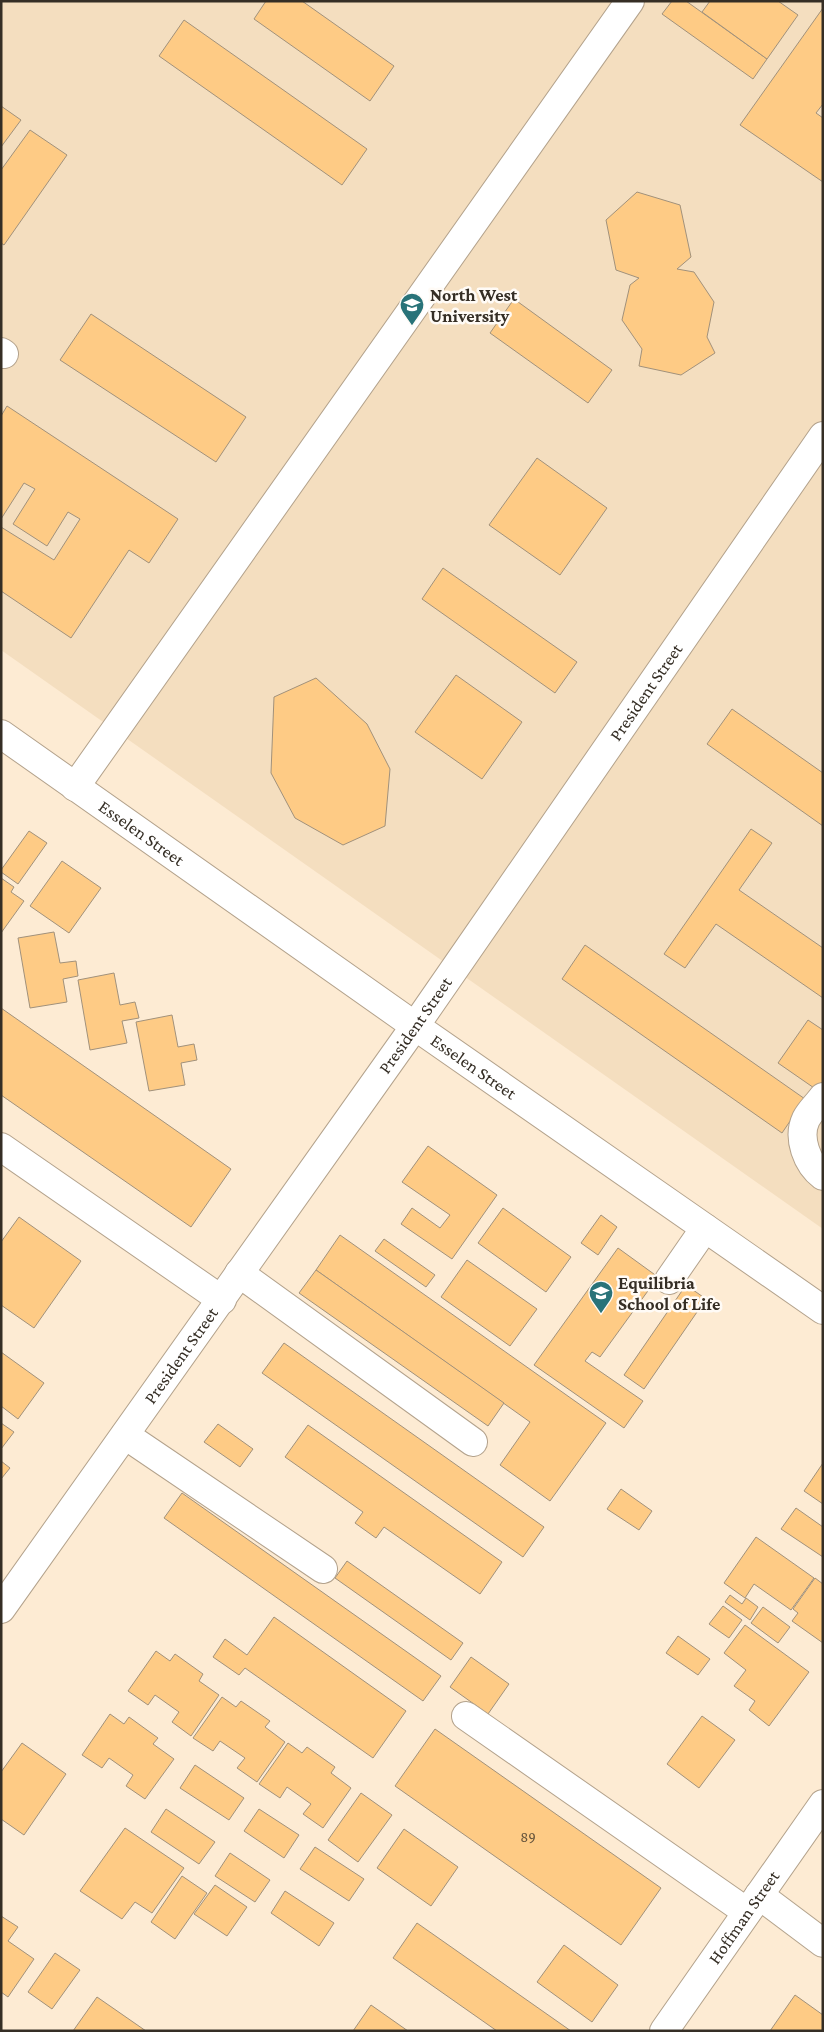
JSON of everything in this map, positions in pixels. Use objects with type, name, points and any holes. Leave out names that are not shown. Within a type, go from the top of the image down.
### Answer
[{"type":"street","points":[[75,787],[630,1]]},
{"type":"street","name":"President Street","points":[[1,1609],[415,1026],[823,436]]},
{"type":"street","name":"Esselen Street","points":[[1,734],[415,1026],[823,1310]]},
{"type":"street","points":[[823,1097],[806,1118],[802,1135],[806,1152],[816,1170],[823,1176]]},
{"type":"street","points":[[1,1148],[222,1300]]},
{"type":"street","points":[[669,1280],[706,1228]]},
{"type":"street","points":[[239,1273],[473,1442]]},
{"type":"street","points":[[125,1435],[323,1569]]},
{"type":"street","points":[[466,1716],[753,1904],[823,1943]]},
{"type":"street","name":"Hoffman Street","points":[[664,2031],[753,1904],[814,1835],[823,1804]]},
{"type":"shaded area","name":"North West University","points":[[1,1],[823,1],[823,1229],[1,650]]},
{"type":"building","points":[[266,1],[302,1],[394,66],[370,101],[254,19]]},
{"type":"building","points":[[672,1],[686,1],[767,59],[753,79],[662,14]]},
{"type":"building","points":[[710,1],[778,1],[798,15],[767,59],[702,12]]},
{"type":"building","points":[[823,8],[823,104],[816,113],[823,118],[823,182],[740,125]]},
{"type":"building","points":[[184,20],[367,149],[342,185],[159,56]]},
{"type":"building","points":[[1,106],[21,120],[1,147]]},
{"type":"building","points":[[30,130],[67,155],[4,245],[1,243],[1,170]]},
{"type":"building","points":[[637,192],[680,205],[691,257],[677,269],[694,272],[714,302],[707,337],[715,353],[681,375],[639,366],[642,349],[622,320],[630,285],[639,278],[616,270],[606,220]]},
{"type":"building","points":[[514,299],[612,370],[588,403],[490,333]]},
{"type":"building","points":[[91,314],[246,417],[216,462],[60,360]]},
{"type":"building","points":[[7,406],[178,519],[149,563],[129,550],[71,638],[1,591],[1,527],[54,560],[80,519],[68,512],[47,546],[13,524],[35,489],[24,483],[1,519],[1,416]]},
{"type":"building","points":[[537,458],[607,508],[560,575],[489,525]]},
{"type":"building","points":[[443,568],[577,662],[555,693],[422,599]]},
{"type":"building","points":[[456,675],[522,722],[482,779],[415,732]]},
{"type":"building","points":[[316,678],[367,724],[390,769],[385,826],[343,845],[295,818],[271,773],[274,697]]},
{"type":"building","points":[[732,709],[823,773],[823,826],[707,744]]},
{"type":"building","points":[[751,829],[772,843],[739,890],[823,948],[823,998],[716,924],[685,968],[664,954]]},
{"type":"building","points":[[29,831],[47,843],[18,884],[1,872],[1,870]]},
{"type":"building","points":[[62,861],[101,888],[69,933],[30,906]]},
{"type":"building","points":[[1,878],[14,887],[11,892],[24,901],[1,933]]},
{"type":"building","points":[[54,932],[60,963],[76,961],[78,976],[63,979],[67,1002],[30,1008],[18,938]]},
{"type":"building","points":[[585,945],[805,1099],[782,1133],[562,979]]},
{"type":"building","points":[[114,973],[120,1005],[135,1002],[139,1018],[122,1021],[127,1043],[90,1050],[78,980]]},
{"type":"building","points":[[1,1008],[231,1169],[191,1227],[1,1095]]},
{"type":"building","points":[[172,1015],[178,1047],[194,1044],[197,1060],[181,1063],[185,1085],[149,1091],[136,1022]]},
{"type":"building","points":[[808,1020],[823,1030],[823,1081],[817,1090],[778,1063]]},
{"type":"building","points":[[428,1146],[497,1195],[452,1259],[401,1224],[412,1208],[440,1228],[450,1215],[402,1182]]},
{"type":"building","points":[[503,1208],[571,1257],[546,1292],[478,1243]]},
{"type":"building","points":[[601,1215],[617,1227],[598,1255],[581,1243]]},
{"type":"building","points":[[19,1217],[81,1261],[34,1328],[1,1305],[1,1242]]},
{"type":"building","points":[[340,1235],[606,1423],[550,1501],[500,1465],[530,1422],[316,1270]]},
{"type":"building","points":[[384,1239],[435,1275],[426,1287],[375,1251]]},
{"type":"building","name":"Equilibria School of Life","points":[[618,1248],[658,1277],[600,1357],[592,1352],[585,1361],[643,1401],[624,1428],[534,1365]]},
{"type":"building","points":[[467,1260],[537,1309],[510,1346],[441,1297]]},
{"type":"building","points":[[316,1270],[504,1403],[488,1426],[299,1293]]},
{"type":"building","points":[[686,1285],[706,1299],[644,1389],[624,1375]]},
{"type":"building","points":[[284,1343],[544,1527],[523,1557],[262,1373]]},
{"type":"building","points":[[1,1352],[44,1383],[18,1419],[1,1406]]},
{"type":"building","points":[[1,1423],[14,1432],[1,1449]]},
{"type":"building","points":[[218,1424],[253,1449],[240,1467],[204,1442]]},
{"type":"building","points":[[308,1425],[502,1562],[480,1594],[384,1527],[376,1538],[355,1523],[363,1512],[285,1457]]},
{"type":"building","points":[[1,1461],[10,1468],[1,1479]]},
{"type":"building","points":[[823,1463],[823,1504],[804,1491]]},
{"type":"building","points":[[621,1489],[652,1511],[639,1530],[607,1509]]},
{"type":"building","points":[[182,1493],[441,1676],[423,1701],[164,1518]]},
{"type":"building","points":[[796,1508],[823,1527],[823,1557],[781,1529]]},
{"type":"building","points":[[756,1537],[814,1578],[791,1610],[754,1584],[745,1598],[724,1583]]},
{"type":"building","points":[[347,1561],[463,1643],[451,1660],[335,1578]]},
{"type":"building","points":[[815,1578],[823,1584],[823,1643],[792,1621],[798,1613],[793,1609]]},
{"type":"building","points":[[730,1595],[742,1604],[746,1598],[758,1607],[750,1620],[725,1602]]},
{"type":"building","points":[[723,1606],[742,1620],[729,1638],[709,1624]]},
{"type":"building","points":[[763,1607],[790,1627],[778,1643],[751,1623]]},
{"type":"building","points":[[274,1617],[406,1711],[373,1758],[245,1668],[239,1675],[213,1657],[225,1639],[247,1655]]},
{"type":"building","points":[[745,1625],[809,1672],[769,1726],[749,1710],[755,1701],[734,1686],[746,1670],[724,1653]]},
{"type":"building","points":[[678,1636],[710,1659],[698,1675],[666,1653]]},
{"type":"building","points":[[156,1651],[170,1661],[175,1654],[203,1674],[199,1681],[219,1695],[191,1736],[172,1722],[179,1712],[155,1695],[148,1705],[128,1691]]},
{"type":"building","points":[[471,1657],[509,1684],[488,1714],[450,1687]]},
{"type":"building","points":[[222,1697],[236,1707],[241,1701],[270,1721],[265,1727],[285,1742],[257,1782],[237,1768],[245,1758],[220,1741],[213,1751],[193,1738]]},
{"type":"building","points":[[110,1714],[124,1724],[129,1717],[158,1738],[153,1744],[174,1759],[145,1799],[126,1786],[133,1775],[109,1758],[102,1768],[82,1755]]},
{"type":"building","points":[[702,1716],[735,1740],[699,1788],[667,1764]]},
{"type":"building","points":[[435,1729],[661,1888],[621,1945],[395,1786]]},
{"type":"building","points":[[22,1743],[66,1774],[24,1835],[1,1819],[1,1772]]},
{"type":"building","points":[[288,1743],[302,1753],[307,1747],[335,1767],[331,1773],[351,1788],[323,1828],[303,1814],[311,1804],[287,1787],[280,1798],[259,1784]]},
{"type":"building","points":[[195,1765],[244,1798],[229,1820],[180,1788]]},
{"type":"building","points":[[361,1793],[392,1815],[358,1862],[328,1840]]},
{"type":"building","points":[[166,1809],[215,1842],[199,1864],[151,1832]]},
{"type":"building","points":[[259,1809],[299,1835],[284,1858],[244,1831]]},
{"type":"building","points":[[125,1828],[184,1868],[152,1913],[135,1902],[122,1919],[80,1891]]},
{"type":"building","points":[[404,1829],[458,1867],[431,1906],[377,1868]]},
{"type":"building","points":[[315,1847],[364,1879],[349,1901],[300,1869]]},
{"type":"building","points":[[230,1853],[270,1880],[255,1902],[215,1876]]},
{"type":"building","points":[[182,1876],[207,1893],[175,1939],[151,1922]]},
{"type":"building","points":[[215,1885],[247,1907],[227,1936],[194,1914]]},
{"type":"building","points":[[285,1891],[334,1923],[319,1946],[271,1913]]},
{"type":"building","points":[[1,1916],[18,1927],[8,1941],[34,1959],[8,1997],[1,1992]]},
{"type":"building","points":[[417,1923],[571,2031],[497,2031],[393,1958]]},
{"type":"building","points":[[564,1945],[618,1985],[592,2022],[537,1982]]},
{"type":"building","points":[[55,1953],[80,1970],[52,2009],[28,1992]]},
{"type":"building","points":[[795,1995],[823,2015],[823,2031],[770,2031]]},
{"type":"building","points":[[97,1997],[146,2031],[73,2031]]},
{"type":"building","points":[[371,2005],[408,2031],[353,2031]]},
{"type":"place","name":"North West University","points":[[412,326]]},
{"type":"place","name":"Equilibria School of Life","points":[[601,1314]]}]
